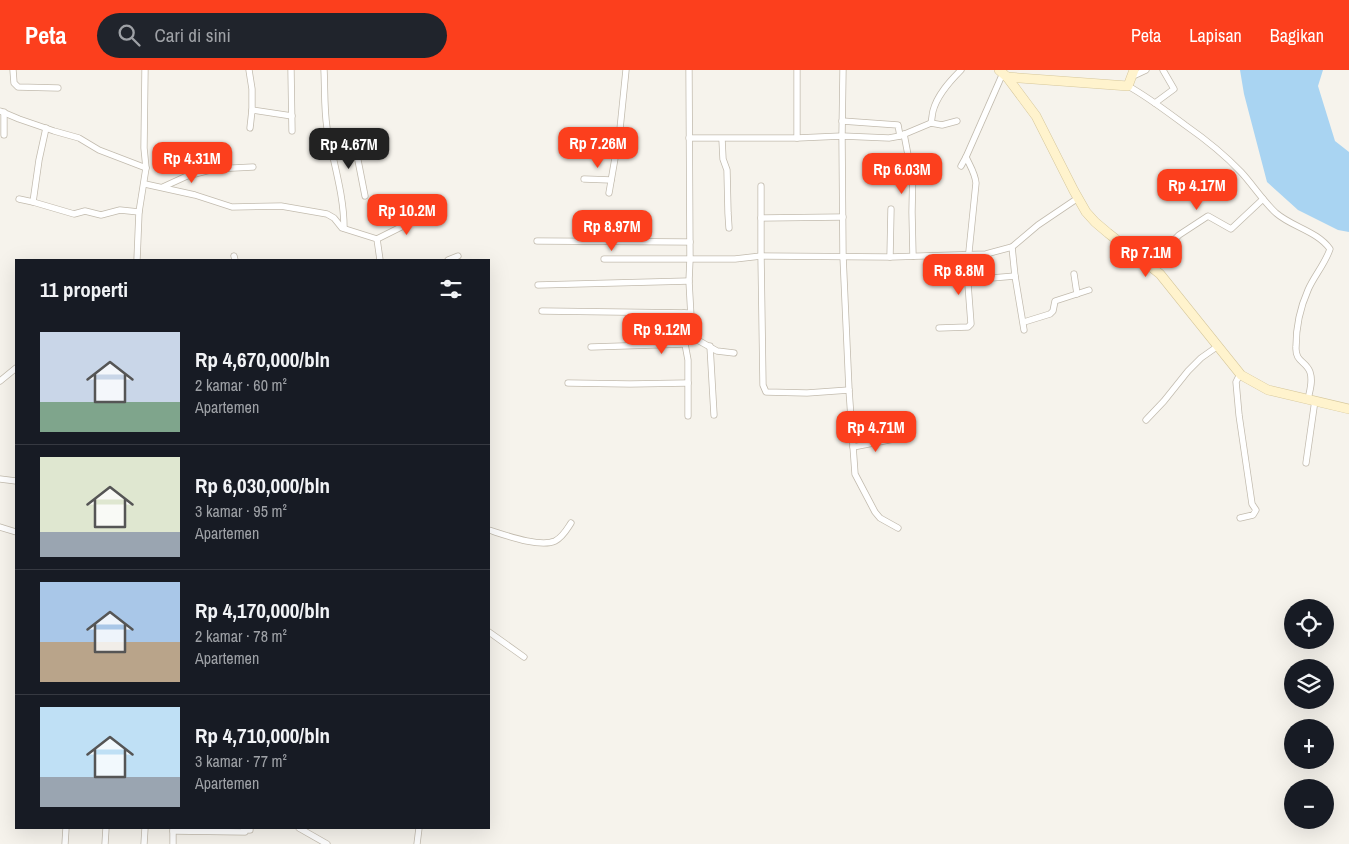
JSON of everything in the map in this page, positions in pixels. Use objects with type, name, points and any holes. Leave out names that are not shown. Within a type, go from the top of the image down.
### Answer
[{"type":"main road","points":[[1003,73],[1128,86],[1132,73]]},
{"type":"main road","points":[[1003,73],[1036,116],[1086,212],[1108,233],[1160,274],[1241,374],[1268,390],[1349,408]]},
{"type":"street","points":[[13,70],[14,83],[18,87],[58,88]]},
{"type":"street","points":[[136,259],[139,212],[145,184],[146,168],[144,148],[145,70]]},
{"type":"street","points":[[249,70],[252,89],[250,128]]},
{"type":"street","points":[[291,70],[292,131]]},
{"type":"street","points":[[324,70],[326,118],[341,187],[344,228]]},
{"type":"street","points":[[609,194],[620,129],[626,70]]},
{"type":"street","points":[[688,416],[688,360],[685,344],[690,259],[689,70]]},
{"type":"street","points":[[797,70],[797,138]]},
{"type":"street","points":[[843,70],[840,217],[855,474],[875,512],[880,518],[898,528]]},
{"type":"street","points":[[931,123],[936,102],[961,70]]},
{"type":"street","points":[[1132,73],[1146,70]]},
{"type":"street","points":[[1155,103],[1174,89],[1163,70]]},
{"type":"street","points":[[961,166],[1003,73]]},
{"type":"street","points":[[1128,86],[1155,103],[1221,152],[1281,217],[1315,235],[1330,249],[1308,289],[1300,310],[1296,348],[1299,360],[1308,368],[1312,380],[1306,464]]},
{"type":"street","points":[[252,110],[292,116]]},
{"type":"street","points":[[2,112],[19,120],[79,138],[99,150],[146,168]]},
{"type":"street","points":[[2,112],[4,135]]},
{"type":"street","points":[[842,120],[898,125],[908,155],[914,164],[913,256]]},
{"type":"street","points":[[689,138],[842,136],[880,138],[902,135],[931,123],[942,125],[957,121]]},
{"type":"street","points":[[33,202],[46,128]]},
{"type":"street","points":[[722,139],[723,159],[727,170],[729,228]]},
{"type":"street","points":[[332,148],[353,148],[356,150],[365,196]]},
{"type":"street","points":[[940,328],[970,326],[968,255],[976,177],[966,157]]},
{"type":"street","points":[[163,187],[187,176],[214,169],[253,167]]},
{"type":"street","points":[[584,179],[611,180]]},
{"type":"street","points":[[145,184],[195,195],[232,207],[280,206],[327,214],[334,218],[341,227],[377,239],[427,214]]},
{"type":"street","points":[[761,186],[760,256],[764,390],[770,392],[807,393],[849,390]]},
{"type":"street","points":[[604,259],[690,259],[760,256],[890,257],[986,254],[1012,247],[1038,225],[1078,198]]},
{"type":"street","points":[[19,199],[74,214],[85,211],[101,215],[120,210],[139,212]]},
{"type":"street","points":[[1149,265],[1179,235],[1208,216],[1231,229],[1263,199]]},
{"type":"street","points":[[890,257],[891,209]]},
{"type":"street","points":[[761,218],[840,217]]},
{"type":"street","points":[[377,239],[380,259]]},
{"type":"street","points":[[538,241],[690,242]]},
{"type":"street","points":[[1012,247],[1024,330]]},
{"type":"street","points":[[450,259],[458,256]]},
{"type":"street","points":[[1074,274],[1077,294]]},
{"type":"street","points":[[968,280],[1015,276]]},
{"type":"street","points":[[538,286],[689,282]]},
{"type":"street","points":[[1024,322],[1050,314],[1053,311],[1055,301],[1090,290]]},
{"type":"street","points":[[542,310],[687,313]]},
{"type":"street","points":[[687,313],[692,336],[717,352],[734,353]]},
{"type":"street","points":[[591,346],[685,344]]},
{"type":"street","points":[[710,346],[714,415]]},
{"type":"street","points":[[1146,420],[1164,401],[1188,370],[1218,346]]},
{"type":"street","points":[[0,381],[15,369]]},
{"type":"street","points":[[1240,518],[1253,514],[1256,510],[1252,504],[1238,415],[1236,382],[1241,374]]},
{"type":"street","points":[[568,383],[688,383]]},
{"type":"street","points":[[853,447],[894,439]]},
{"type":"street","points":[[0,479],[15,481]]},
{"type":"street","points":[[490,530],[533,542],[545,543],[558,539],[571,523]]},
{"type":"street","points":[[0,528],[15,532]]},
{"type":"street","points":[[490,633],[524,657]]},
{"type":"street","points":[[65,844],[66,829]]},
{"type":"street","points":[[105,844],[106,829]]},
{"type":"street","points":[[144,844],[145,829]]},
{"type":"street","points":[[172,844],[173,830],[244,832],[244,830],[250,829]]},
{"type":"street","points":[[301,829],[327,844]]},
{"type":"street","points":[[417,844],[419,829]]},
{"type":"water","points":[[1240,70],[1323,70],[1318,86],[1335,141],[1349,152],[1349,232],[1338,230],[1298,210],[1267,182],[1244,94]]}]
